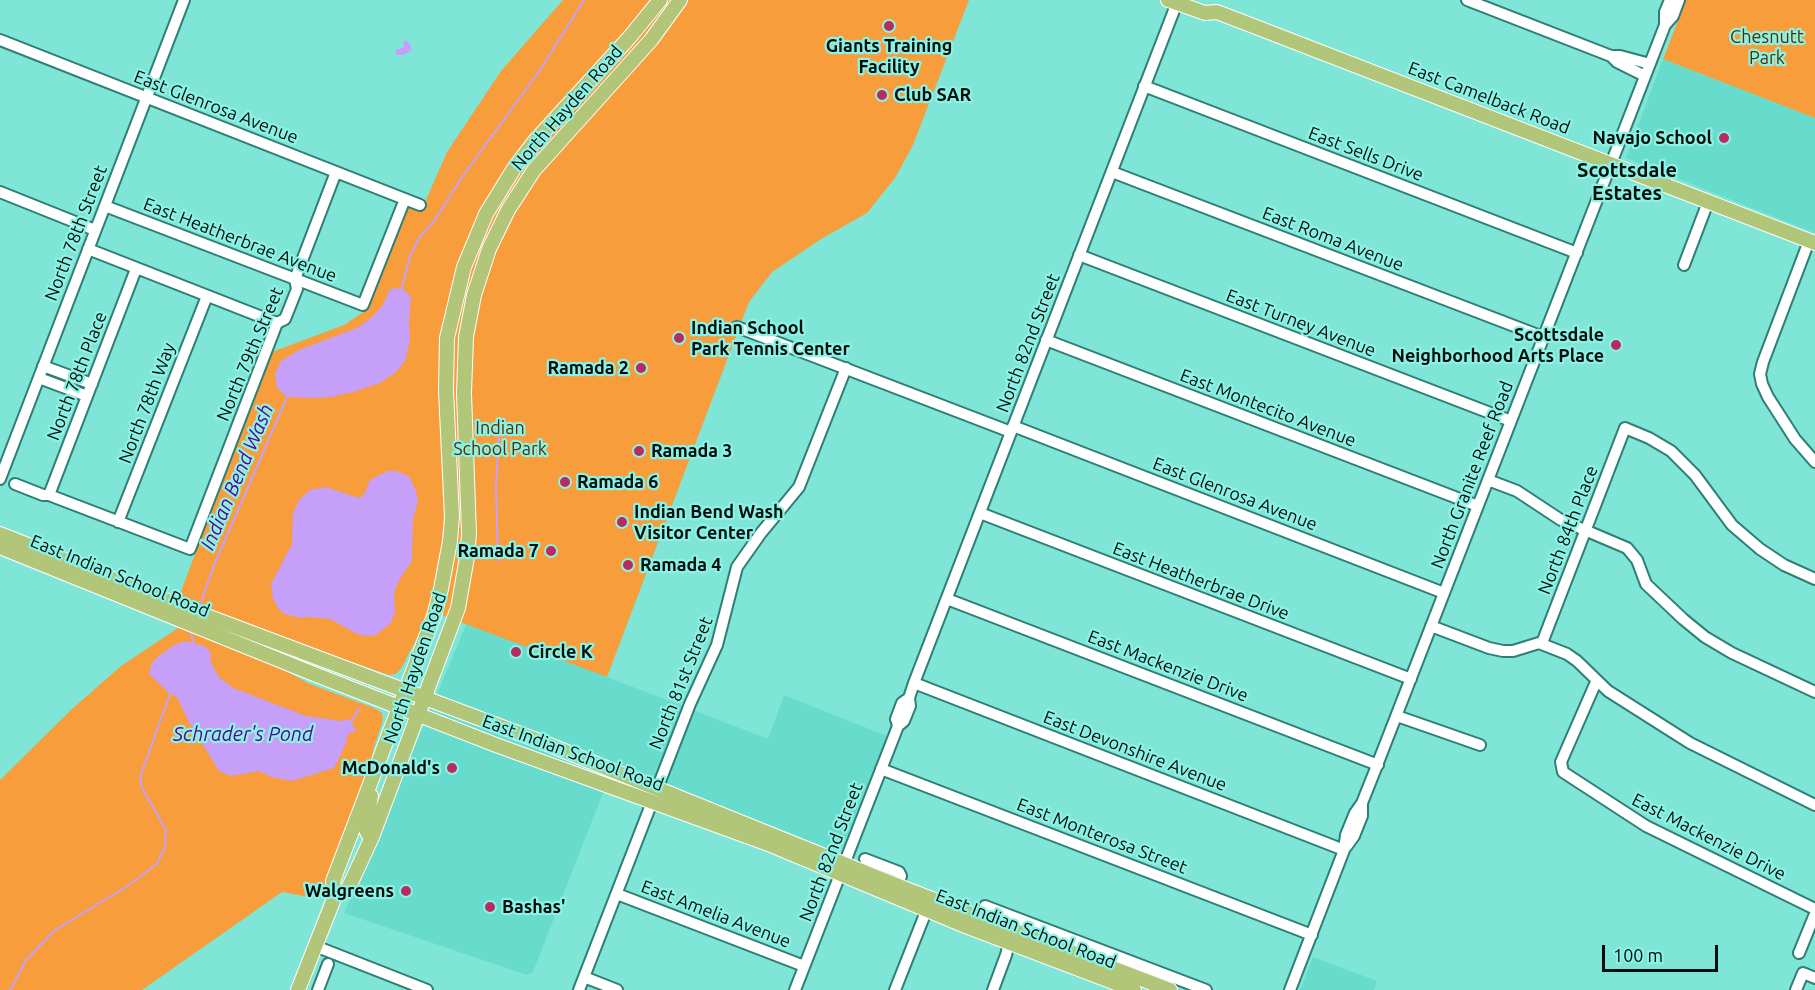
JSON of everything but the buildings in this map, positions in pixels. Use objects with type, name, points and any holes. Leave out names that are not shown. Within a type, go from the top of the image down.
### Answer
[{"type":"main road","name":"North Hayden Road","points":[[298,990],[335,896],[333,882],[434,616],[441,589],[452,517],[446,391],[447,338],[464,267],[486,214],[515,167],[660,0]]},
{"type":"main road","name":"North Hayden Road","points":[[335,896],[348,889],[372,837],[458,609],[467,557],[470,511],[464,393],[465,354],[471,308],[489,249],[508,210],[534,170],[660,29],[680,0]]},
{"type":"main road","name":"East Camelback Road","points":[[1198,0],[1209,5],[1216,12]]},
{"type":"main road","name":"East Camelback Road","points":[[1174,1],[1205,12],[1216,12],[1812,242]]},
{"type":"main road","name":"East Indian School Road","points":[[0,534],[186,615]]},
{"type":"main road","name":"East Indian School Road","points":[[0,548],[219,628],[357,690],[419,715],[655,795]]},
{"type":"main road","name":"East Indian School Road","points":[[219,628],[381,680],[565,751],[655,795],[771,845],[898,886],[929,904]]},
{"type":"main road","points":[[372,776],[370,805],[365,827],[372,837]]},
{"type":"main road","name":"East Indian School Road","points":[[842,869],[929,904],[1013,930],[1170,990]]},
{"type":"main road","name":"East Indian School Road","points":[[1013,930],[1134,990]]},
{"type":"street","name":"North 78th Street","points":[[0,479],[184,0]]},
{"type":"street","points":[[1467,0],[1611,56],[1620,56],[1650,64]]},
{"type":"street","name":"North Granite Reef Road","points":[[1665,25],[1665,12],[1670,0]]},
{"type":"street","name":"North Granite Reef Road","points":[[1290,990],[1344,849],[1346,835],[1362,803],[1397,716],[1665,25],[1673,16],[1679,0]]},
{"type":"street","name":"North 82nd Street","points":[[795,990],[898,726],[896,719],[902,703],[909,698],[1112,172],[1174,1]]},
{"type":"street","name":"East Glenrosa Avenue","points":[[0,40],[420,205]]},
{"type":"street","points":[[1611,56],[1617,62],[1645,76]]},
{"type":"street","name":"East Sells Drive","points":[[1144,86],[1576,253]]},
{"type":"street","name":"North 79th Street","points":[[118,522],[190,549],[277,323],[285,319],[297,289],[295,279],[336,172]]},
{"type":"street","name":"East Roma Avenue","points":[[1112,172],[1543,337]]},
{"type":"street","points":[[0,192],[95,230]]},
{"type":"street","name":"East Heatherbrae Avenue","points":[[105,206],[363,305],[405,199]]},
{"type":"street","points":[[1684,266],[1708,202]]},
{"type":"street","points":[[1812,242],[1760,374],[1768,398],[1795,439],[1815,462]]},
{"type":"street","points":[[88,249],[277,323]]},
{"type":"street","name":"East Turney Avenue","points":[[1079,255],[1510,421]]},
{"type":"street","name":"North 78th Place","points":[[49,495],[136,268]]},
{"type":"street","name":"North 78th Way","points":[[118,522],[207,296]]},
{"type":"street","name":"East Glenrosa Avenue","points":[[737,327],[1444,593]]},
{"type":"street","name":"East Montecito Avenue","points":[[1046,340],[1478,506]]},
{"type":"street","points":[[43,366],[92,384]]},
{"type":"street","name":"North 81st Street","points":[[579,990],[690,704],[717,645],[737,567],[761,533],[799,488],[846,368]]},
{"type":"street","points":[[39,378],[87,396]]},
{"type":"street","name":"North 84th Place","points":[[1542,643],[1625,428],[1671,451],[1691,470],[1732,525],[1760,549],[1784,565],[1815,579]]},
{"type":"street","points":[[1488,480],[1517,491],[1561,520],[1632,551],[1646,584],[1706,637],[1740,658],[1815,692]]},
{"type":"street","points":[[15,484],[118,522]]},
{"type":"street","name":"East Heatherbrae Drive","points":[[980,513],[1411,680]]},
{"type":"street","name":"East Mackenzie Drive","points":[[947,599],[1377,765]]},
{"type":"street","points":[[1431,626],[1503,651],[1513,651],[1542,643],[1577,661],[1596,682],[1608,691],[1690,743],[1815,805]]},
{"type":"street","name":"East Mackenzie Drive","points":[[1596,682],[1561,762],[1561,768],[1566,776],[1646,826],[1815,911]]},
{"type":"street","name":"East Devonshire Avenue","points":[[914,683],[1344,849]]},
{"type":"street","points":[[1397,716],[1480,745]]},
{"type":"street","name":"East Monterosa Street","points":[[881,769],[1312,935]]},
{"type":"street","points":[[865,859],[899,872],[901,876],[898,886]]},
{"type":"street","name":"East Amelia Avenue","points":[[616,894],[804,966]]},
{"type":"street","points":[[895,990],[929,904]]},
{"type":"street","name":"East Indian School Road","points":[[985,906],[1013,930],[1206,990]]},
{"type":"street","points":[[1799,953],[1815,911]]},
{"type":"street","points":[[993,990],[1013,930]]},
{"type":"street","points":[[315,946],[413,987],[427,990]]},
{"type":"street","points":[[318,990],[328,964]]},
{"type":"street","points":[[305,971],[323,977]]},
{"type":"street","points":[[1796,990],[1803,973],[1815,978]]},
{"type":"street","points":[[584,977],[617,990]]},
{"type":"shaded area","name":"Navajo School","points":[[1663,59],[1815,118],[1815,233],[1626,158]]},
{"type":"shaded area","points":[[467,623],[768,739],[784,695],[887,736],[841,850],[834,851],[702,801],[673,785],[663,787],[613,767],[533,972],[527,975],[344,913]]},
{"type":"shaded area","points":[[1313,957],[1377,981],[1374,990],[1300,990]]},
{"type":"green space","name":"Indian School Park","points":[[563,0],[969,0],[913,145],[895,178],[867,213],[821,239],[772,272],[749,302],[607,677],[428,610],[402,667],[396,674],[389,675],[178,599],[272,352],[344,325],[368,309],[409,205],[422,209],[447,152],[501,71]]},
{"type":"green space","name":"Chesnutt Park","points":[[1686,0],[1815,0],[1815,118],[1663,59]]},
{"type":"green space","points":[[181,626],[276,666],[310,684],[382,713],[383,720],[371,763],[319,899],[282,892],[142,990],[0,990],[0,780],[72,709],[121,666]]},
{"type":"water","points":[[406,40],[412,50],[403,55],[396,55],[396,50],[404,47],[403,42]]},
{"type":"water","points":[[401,288],[411,296],[410,340],[405,361],[396,372],[380,383],[331,397],[287,397],[277,388],[275,374],[281,361],[299,350],[359,327],[383,305],[390,289]]},
{"type":"water","points":[[387,471],[396,471],[409,476],[418,501],[413,519],[412,561],[399,580],[394,593],[395,612],[391,623],[376,635],[367,636],[357,634],[330,619],[301,618],[284,614],[273,599],[271,584],[292,544],[293,514],[299,500],[310,490],[326,487],[359,498],[365,493],[370,480]]},
{"type":"water","name":"Schrader's Pond","points":[[186,641],[204,646],[210,651],[211,663],[219,677],[233,688],[306,716],[341,721],[350,719],[356,731],[348,734],[334,768],[292,781],[271,777],[259,771],[231,776],[219,771],[189,722],[177,697],[169,693],[149,674],[155,659],[174,645]]},
{"type":"waterway","name":"Indian Bend Wash","points":[[401,290],[410,256],[419,238],[434,221],[462,177],[540,70],[584,0]]},
{"type":"waterway","name":"Indian Bend Wash","points":[[199,609],[212,570],[288,395]]},
{"type":"waterway","points":[[498,561],[496,486],[499,432]]},
{"type":"waterway","name":"Indian Bend Wash","points":[[191,631],[194,646]]},
{"type":"waterway","name":"Indian Bend Wash","points":[[10,990],[26,960],[55,930],[126,887],[157,864],[165,847],[166,830],[142,788],[140,777],[171,691]]},
{"type":"waterway","points":[[352,721],[359,708]]},
{"type":"place","name":"Giants Training Facility","points":[[889,26]]},
{"type":"place","name":"Club SAR","points":[[882,95]]},
{"type":"place","name":"Navajo School","points":[[1724,138]]},
{"type":"place","name":"Indian School Park Tennis Center","points":[[679,338]]},
{"type":"place","name":"Scottsdale Neighborhood Arts Place","points":[[1616,345]]},
{"type":"place","name":"Ramada 2","points":[[641,368]]},
{"type":"place","name":"Ramada 3","points":[[639,451]]},
{"type":"place","name":"Ramada 6","points":[[565,482]]},
{"type":"place","name":"Indian Bend Wash Visitor Center","points":[[622,522]]},
{"type":"place","name":"Ramada 7","points":[[551,551]]},
{"type":"place","name":"Ramada 4","points":[[628,565]]},
{"type":"place","name":"Circle K","points":[[516,652]]},
{"type":"place","name":"McDonald's","points":[[452,768]]},
{"type":"place","name":"Walgreens","points":[[406,891]]},
{"type":"place","name":"Bashas'","points":[[490,907]]},
{"type":"district","name":"Scottsdale Estates","points":[[1627,182]]}]
